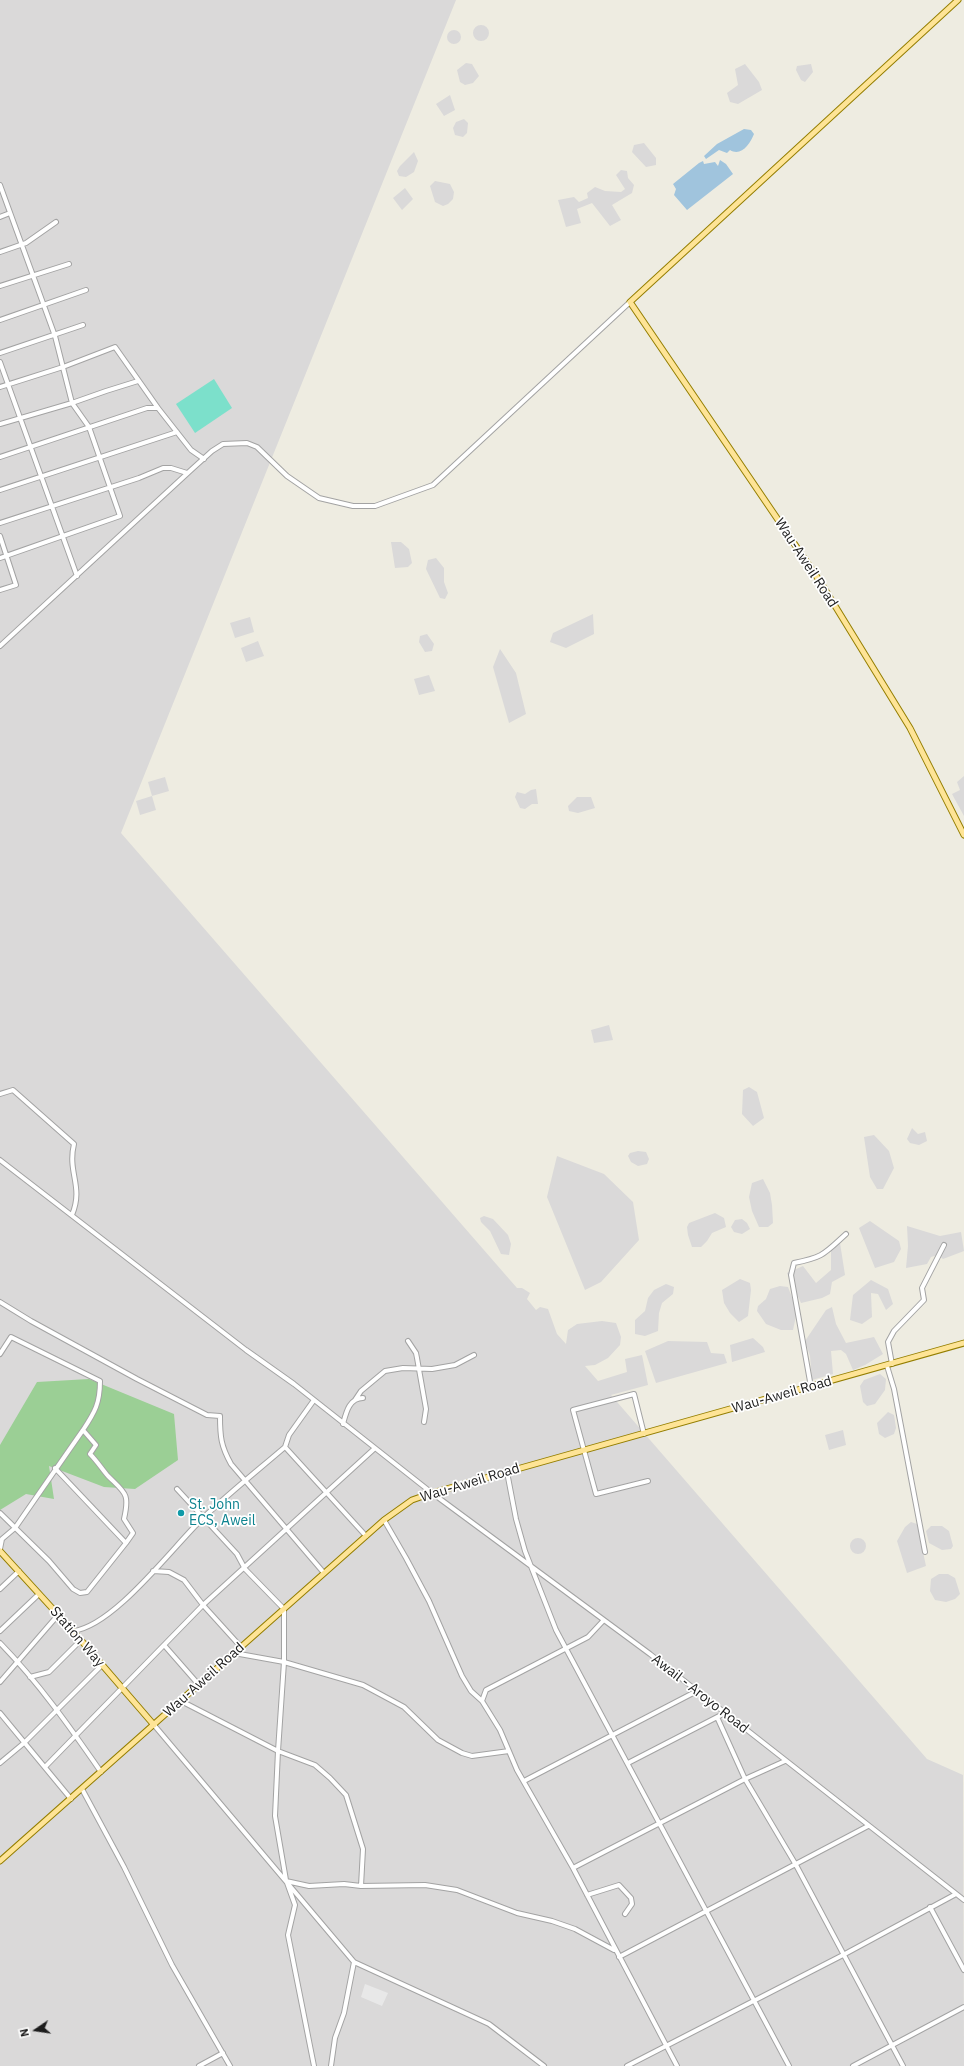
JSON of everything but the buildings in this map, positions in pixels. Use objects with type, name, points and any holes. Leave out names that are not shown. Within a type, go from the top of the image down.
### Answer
[{"type":"main road","points":[[630,302],[958,0]]},
{"type":"main road","name":"Wau-Aweil Road","points":[[630,302],[821,583],[910,728],[964,835]]},
{"type":"main road","name":"Wau-Aweil Road","points":[[0,1861],[241,1648],[324,1572],[384,1520],[412,1500],[432,1493],[811,1387],[830,1380],[887,1366],[964,1344]]},
{"type":"main road","name":"Station Way","points":[[0,1550],[81,1640],[154,1725]]},
{"type":"street","points":[[0,185],[55,336],[72,403],[89,427],[120,516],[64,537],[0,558]]},
{"type":"street","points":[[0,217],[10,213]]},
{"type":"street","points":[[0,252],[22,244],[56,222]]},
{"type":"street","points":[[0,286],[69,264]]},
{"type":"street","points":[[0,320],[44,306],[86,290]]},
{"type":"street","points":[[0,646],[187,473],[226,443],[247,443],[257,447],[287,476],[319,498],[353,506],[375,506],[433,484],[630,302]]},
{"type":"street","points":[[0,353],[55,336],[83,325]]},
{"type":"street","points":[[0,387],[63,367],[115,347],[138,381],[191,450],[204,459]]},
{"type":"street","points":[[0,362],[77,576]]},
{"type":"street","points":[[0,424],[72,403],[106,390],[138,381]]},
{"type":"street","points":[[0,458],[147,408],[158,408]]},
{"type":"street","points":[[0,490],[177,432]]},
{"type":"street","points":[[0,523],[163,468],[171,468],[187,473]]},
{"type":"street","points":[[0,536],[16,585],[0,590]]},
{"type":"street","points":[[0,1094],[13,1090],[74,1144],[71,1155],[72,1172],[78,1189],[77,1204],[72,1215]]},
{"type":"street","name":"Awail - Aroyo Road","points":[[0,1160],[314,1400],[374,1449],[697,1691],[964,1900]]},
{"type":"street","points":[[811,1387],[791,1275],[794,1263],[816,1259],[826,1253],[846,1234]]},
{"type":"street","points":[[892,1364],[888,1342],[894,1331],[924,1300],[922,1288],[944,1245]]},
{"type":"street","points":[[0,1302],[31,1321],[137,1379],[207,1415],[220,1416],[220,1437],[223,1449],[245,1482],[288,1528],[324,1572]]},
{"type":"street","points":[[0,1354],[11,1337],[100,1380],[100,1398],[94,1414],[55,1468],[15,1528],[2,1539],[0,1550]]},
{"type":"street","points":[[408,1341],[416,1353],[419,1368],[426,1409],[424,1422]]},
{"type":"street","points":[[343,1424],[348,1407],[361,1391],[385,1371],[403,1368],[432,1369],[455,1365],[474,1355]]},
{"type":"street","points":[[887,1366],[894,1389],[926,1552]]},
{"type":"street","points":[[644,1434],[634,1394],[573,1410],[596,1494],[648,1481]]},
{"type":"street","points":[[355,1400],[363,1398]]},
{"type":"street","points":[[73,1631],[100,1620],[128,1597],[203,1518],[285,1447],[289,1435],[314,1400]]},
{"type":"street","points":[[0,1513],[49,1561],[73,1589],[80,1593],[86,1592],[133,1533],[124,1518],[128,1502],[124,1490],[107,1475],[90,1454],[96,1445],[83,1430]]},
{"type":"street","points":[[285,1447],[366,1536]]},
{"type":"street","points":[[45,1767],[203,1605],[374,1449]]},
{"type":"street","points":[[55,1468],[126,1543]]},
{"type":"street","points":[[507,1472],[516,1519],[530,1565],[556,1630],[788,2066]]},
{"type":"street","points":[[177,1489],[237,1554],[244,1569],[284,1609],[284,1662],[275,1816],[286,1880],[295,1905],[288,1935],[314,2066]]},
{"type":"street","points":[[384,1520],[429,1602],[462,1676],[471,1691],[482,1701],[500,1730],[524,1781],[573,1868],[677,2066]]},
{"type":"street","points":[[0,1589],[19,1571]]},
{"type":"street","points":[[153,1571],[169,1572],[184,1580],[203,1605],[241,1648]]},
{"type":"street","points":[[0,1631],[39,1594]]},
{"type":"street","points":[[0,1682],[58,1614]]},
{"type":"street","points":[[482,1701],[486,1690],[588,1637],[603,1621]]},
{"type":"street","points":[[30,1677],[49,1672],[81,1640]]},
{"type":"street","points":[[0,1643],[18,1661],[57,1709],[101,1772]]},
{"type":"street","points":[[164,1645],[199,1685]]},
{"type":"street","points":[[234,1653],[284,1662],[363,1685],[404,1707],[438,1740],[462,1753],[477,1756],[509,1751]]},
{"type":"street","points":[[0,1763],[24,1743],[102,1665]]},
{"type":"street","points":[[524,1781],[697,1691]]},
{"type":"street","points":[[181,1701],[278,1751],[315,1765],[330,1778],[346,1795],[362,1849],[361,1886]]},
{"type":"street","points":[[0,1713],[71,1799]]},
{"type":"street","points":[[628,1763],[724,1713]]},
{"type":"street","points":[[717,1717],[745,1779],[796,1865],[903,2066]]},
{"type":"street","points":[[154,1725],[354,1962],[489,2024],[544,2066]]},
{"type":"street","points":[[573,1868],[745,1779],[786,1761]]},
{"type":"street","points":[[82,1789],[124,1867],[172,1965],[230,2066]]},
{"type":"street","points":[[620,1957],[706,1913],[868,1826]]},
{"type":"street","points":[[286,1880],[309,1886],[344,1884],[361,1886],[425,1885],[457,1890],[517,1913],[552,1921],[575,1929],[606,1944],[616,1951]]},
{"type":"street","points":[[587,1896],[619,1885],[631,1898],[632,1904],[625,1914]]},
{"type":"street","points":[[627,2066],[843,1955],[956,1894]]},
{"type":"street","points":[[930,1907],[964,1970]]},
{"type":"street","points":[[331,2066],[335,2038],[344,2013],[354,1962]]},
{"type":"street","points":[[853,2066],[964,2007]]},
{"type":"street","points":[[199,2066],[223,2053]]},
{"type":"shaded area","points":[[0,0],[456,0],[121,833],[517,1288],[522,1288],[530,1293],[527,1299],[536,1310],[540,1307],[548,1309],[557,1334],[566,1344],[568,1330],[577,1324],[602,1321],[616,1323],[621,1337],[620,1345],[608,1358],[595,1365],[585,1366],[598,1381],[627,1372],[625,1359],[642,1355],[648,1385],[611,1395],[927,1759],[963,1775],[964,2066],[0,2066]]},
{"type":"shaded area","points":[[478,25],[484,25],[489,30],[487,39],[484,41],[478,41],[473,36],[473,30]]},
{"type":"shaded area","points":[[451,30],[457,30],[461,34],[461,40],[457,44],[451,44],[447,40],[447,34]]},
{"type":"shaded area","points":[[466,63],[472,64],[479,76],[473,83],[465,85],[460,82],[457,70]]},
{"type":"shaded area","points":[[745,64],[759,82],[762,90],[738,104],[730,102],[727,93],[738,85],[735,69]]},
{"type":"shaded area","points":[[811,64],[813,72],[805,82],[801,80],[796,70],[797,66]]},
{"type":"shaded area","points":[[450,95],[455,110],[444,116],[436,104]]},
{"type":"shaded area","points":[[464,119],[468,123],[467,133],[463,137],[455,135],[453,128],[456,122]]},
{"type":"shaded area","points":[[744,129],[751,130],[754,134],[745,148],[738,152],[730,150],[727,153],[719,150],[706,159],[704,156],[717,144]]},
{"type":"shaded area","points":[[644,143],[656,158],[656,165],[646,167],[632,152],[634,145]]},
{"type":"shaded area","points":[[414,152],[418,161],[414,172],[406,177],[399,176],[397,171],[400,166]]},
{"type":"shaded area","points":[[720,160],[726,164],[733,174],[687,210],[674,195],[676,189],[673,184],[699,163],[703,161],[704,164],[715,162],[718,166]]},
{"type":"shaded area","points":[[621,170],[627,171],[628,178],[634,185],[632,193],[612,205],[621,220],[610,226],[592,203],[577,209],[581,223],[566,227],[558,200],[574,197],[579,202],[588,198],[587,193],[595,187],[605,191],[621,192],[625,189],[616,175]]},
{"type":"shaded area","points":[[435,181],[450,184],[454,192],[453,199],[448,204],[443,206],[435,202],[430,186]]},
{"type":"shaded area","points":[[405,188],[413,199],[402,210],[393,198]]},
{"type":"shaded area","points":[[214,379],[232,408],[195,433],[176,404]]},
{"type":"shaded area","points":[[391,542],[401,542],[409,549],[412,563],[408,567],[395,568]]},
{"type":"shaded area","points":[[436,558],[444,568],[444,582],[448,593],[445,599],[440,598],[426,569],[428,560]]},
{"type":"shaded area","points":[[593,614],[594,634],[566,648],[550,642],[553,633]]},
{"type":"shaded area","points":[[250,617],[254,632],[235,638],[230,623]]},
{"type":"shaded area","points":[[427,634],[434,644],[432,651],[425,652],[419,642],[420,636]]},
{"type":"shaded area","points":[[258,641],[264,656],[246,662],[241,648]]},
{"type":"shaded area","points":[[500,649],[516,673],[526,714],[509,723],[493,667]]},
{"type":"shaded area","points":[[429,675],[435,691],[419,695],[414,679]]},
{"type":"shaded area","points":[[964,776],[964,816],[952,794],[960,790],[957,782]]},
{"type":"shaded area","points":[[165,777],[169,791],[152,796],[148,782]]},
{"type":"shaded area","points":[[536,789],[538,804],[532,804],[525,809],[520,808],[515,797],[517,792],[525,794]]},
{"type":"shaded area","points":[[152,796],[156,810],[140,815],[136,801]]},
{"type":"shaded area","points":[[577,797],[591,797],[595,808],[578,813],[569,811],[568,806]]},
{"type":"shaded area","points":[[609,1025],[613,1040],[594,1043],[591,1030]]},
{"type":"shaded area","points":[[749,1087],[757,1092],[764,1118],[753,1126],[742,1114],[743,1090]]},
{"type":"shaded area","points":[[912,1128],[918,1134],[925,1132],[927,1141],[919,1145],[910,1143],[907,1139]]},
{"type":"shaded area","points":[[874,1135],[889,1151],[894,1168],[883,1189],[877,1189],[870,1177],[864,1137]]},
{"type":"shaded area","points":[[638,1151],[646,1152],[649,1159],[647,1164],[638,1166],[631,1162],[628,1156],[630,1153]]},
{"type":"shaded area","points":[[557,1156],[604,1174],[633,1202],[639,1240],[601,1282],[585,1290],[547,1197]]},
{"type":"shaded area","points":[[763,1179],[770,1193],[772,1205],[773,1223],[768,1227],[759,1227],[752,1211],[749,1197],[752,1183]]},
{"type":"shaded area","points":[[715,1213],[724,1218],[726,1227],[712,1233],[701,1247],[692,1247],[687,1227],[689,1223]]},
{"type":"shaded area","points":[[484,1216],[493,1219],[508,1235],[511,1244],[509,1255],[501,1254],[490,1231],[481,1222],[480,1218]]},
{"type":"shaded area","points":[[742,1219],[747,1223],[750,1229],[742,1234],[734,1232],[731,1227],[735,1220]]},
{"type":"shaded area","points":[[870,1221],[899,1241],[901,1249],[894,1262],[875,1268],[859,1228]]},
{"type":"shaded area","points":[[907,1226],[940,1236],[961,1232],[964,1251],[943,1259],[938,1255],[931,1257],[927,1264],[906,1268],[908,1246]]},
{"type":"shaded area","points":[[831,1243],[840,1243],[845,1275],[832,1282],[830,1294],[822,1298],[801,1303],[787,1273],[803,1266],[816,1283],[831,1270]]},
{"type":"shaded area","points":[[740,1279],[750,1283],[751,1290],[748,1316],[739,1322],[730,1313],[724,1303],[722,1290]]},
{"type":"shaded area","points":[[871,1280],[888,1289],[893,1304],[886,1310],[878,1294],[871,1293],[872,1317],[862,1324],[850,1320],[853,1295]]},
{"type":"shaded area","points":[[666,1284],[674,1287],[673,1294],[662,1303],[659,1313],[658,1331],[645,1336],[635,1334],[635,1320],[645,1311],[648,1298],[654,1290]]},
{"type":"shaded area","points":[[780,1286],[788,1287],[793,1300],[796,1316],[793,1330],[781,1330],[766,1324],[757,1311],[758,1306],[766,1299],[770,1289]]},
{"type":"shaded area","points":[[832,1307],[836,1324],[846,1343],[874,1337],[883,1354],[865,1365],[853,1370],[846,1354],[841,1350],[831,1351],[833,1374],[812,1380],[810,1356],[805,1341],[826,1310]]},
{"type":"shaded area","points":[[753,1338],[763,1347],[765,1352],[732,1362],[730,1345]]},
{"type":"shaded area","points":[[668,1341],[707,1342],[711,1353],[724,1354],[727,1363],[656,1383],[645,1351]]},
{"type":"shaded area","points":[[880,1374],[886,1379],[885,1390],[875,1404],[867,1406],[863,1402],[860,1386],[864,1380]]},
{"type":"shaded area","points":[[888,1412],[894,1415],[896,1428],[894,1434],[885,1438],[879,1434],[877,1423]]},
{"type":"shaded area","points":[[843,1430],[846,1445],[829,1450],[825,1435]]},
{"type":"shaded area","points":[[911,1522],[917,1524],[926,1566],[907,1573],[897,1541],[905,1527]]},
{"type":"shaded area","points":[[931,1526],[942,1526],[949,1531],[953,1546],[951,1549],[942,1550],[929,1543],[926,1531]]},
{"type":"shaded area","points":[[855,1538],[861,1538],[866,1543],[864,1552],[861,1554],[855,1554],[850,1549],[850,1543]]},
{"type":"shaded area","points":[[939,1574],[948,1574],[955,1578],[960,1594],[955,1599],[946,1602],[935,1600],[930,1591],[931,1579]]},
{"type":"shaded area","points":[[365,1984],[388,1993],[382,2006],[361,1997]]},
{"type":"green space","points":[[89,1379],[174,1414],[178,1460],[135,1489],[104,1487],[49,1466],[54,1499],[26,1494],[0,1510],[0,1445],[37,1382]]},
{"type":"place","name":"St. John ECS, Aweil","points":[[181,1513]]}]
